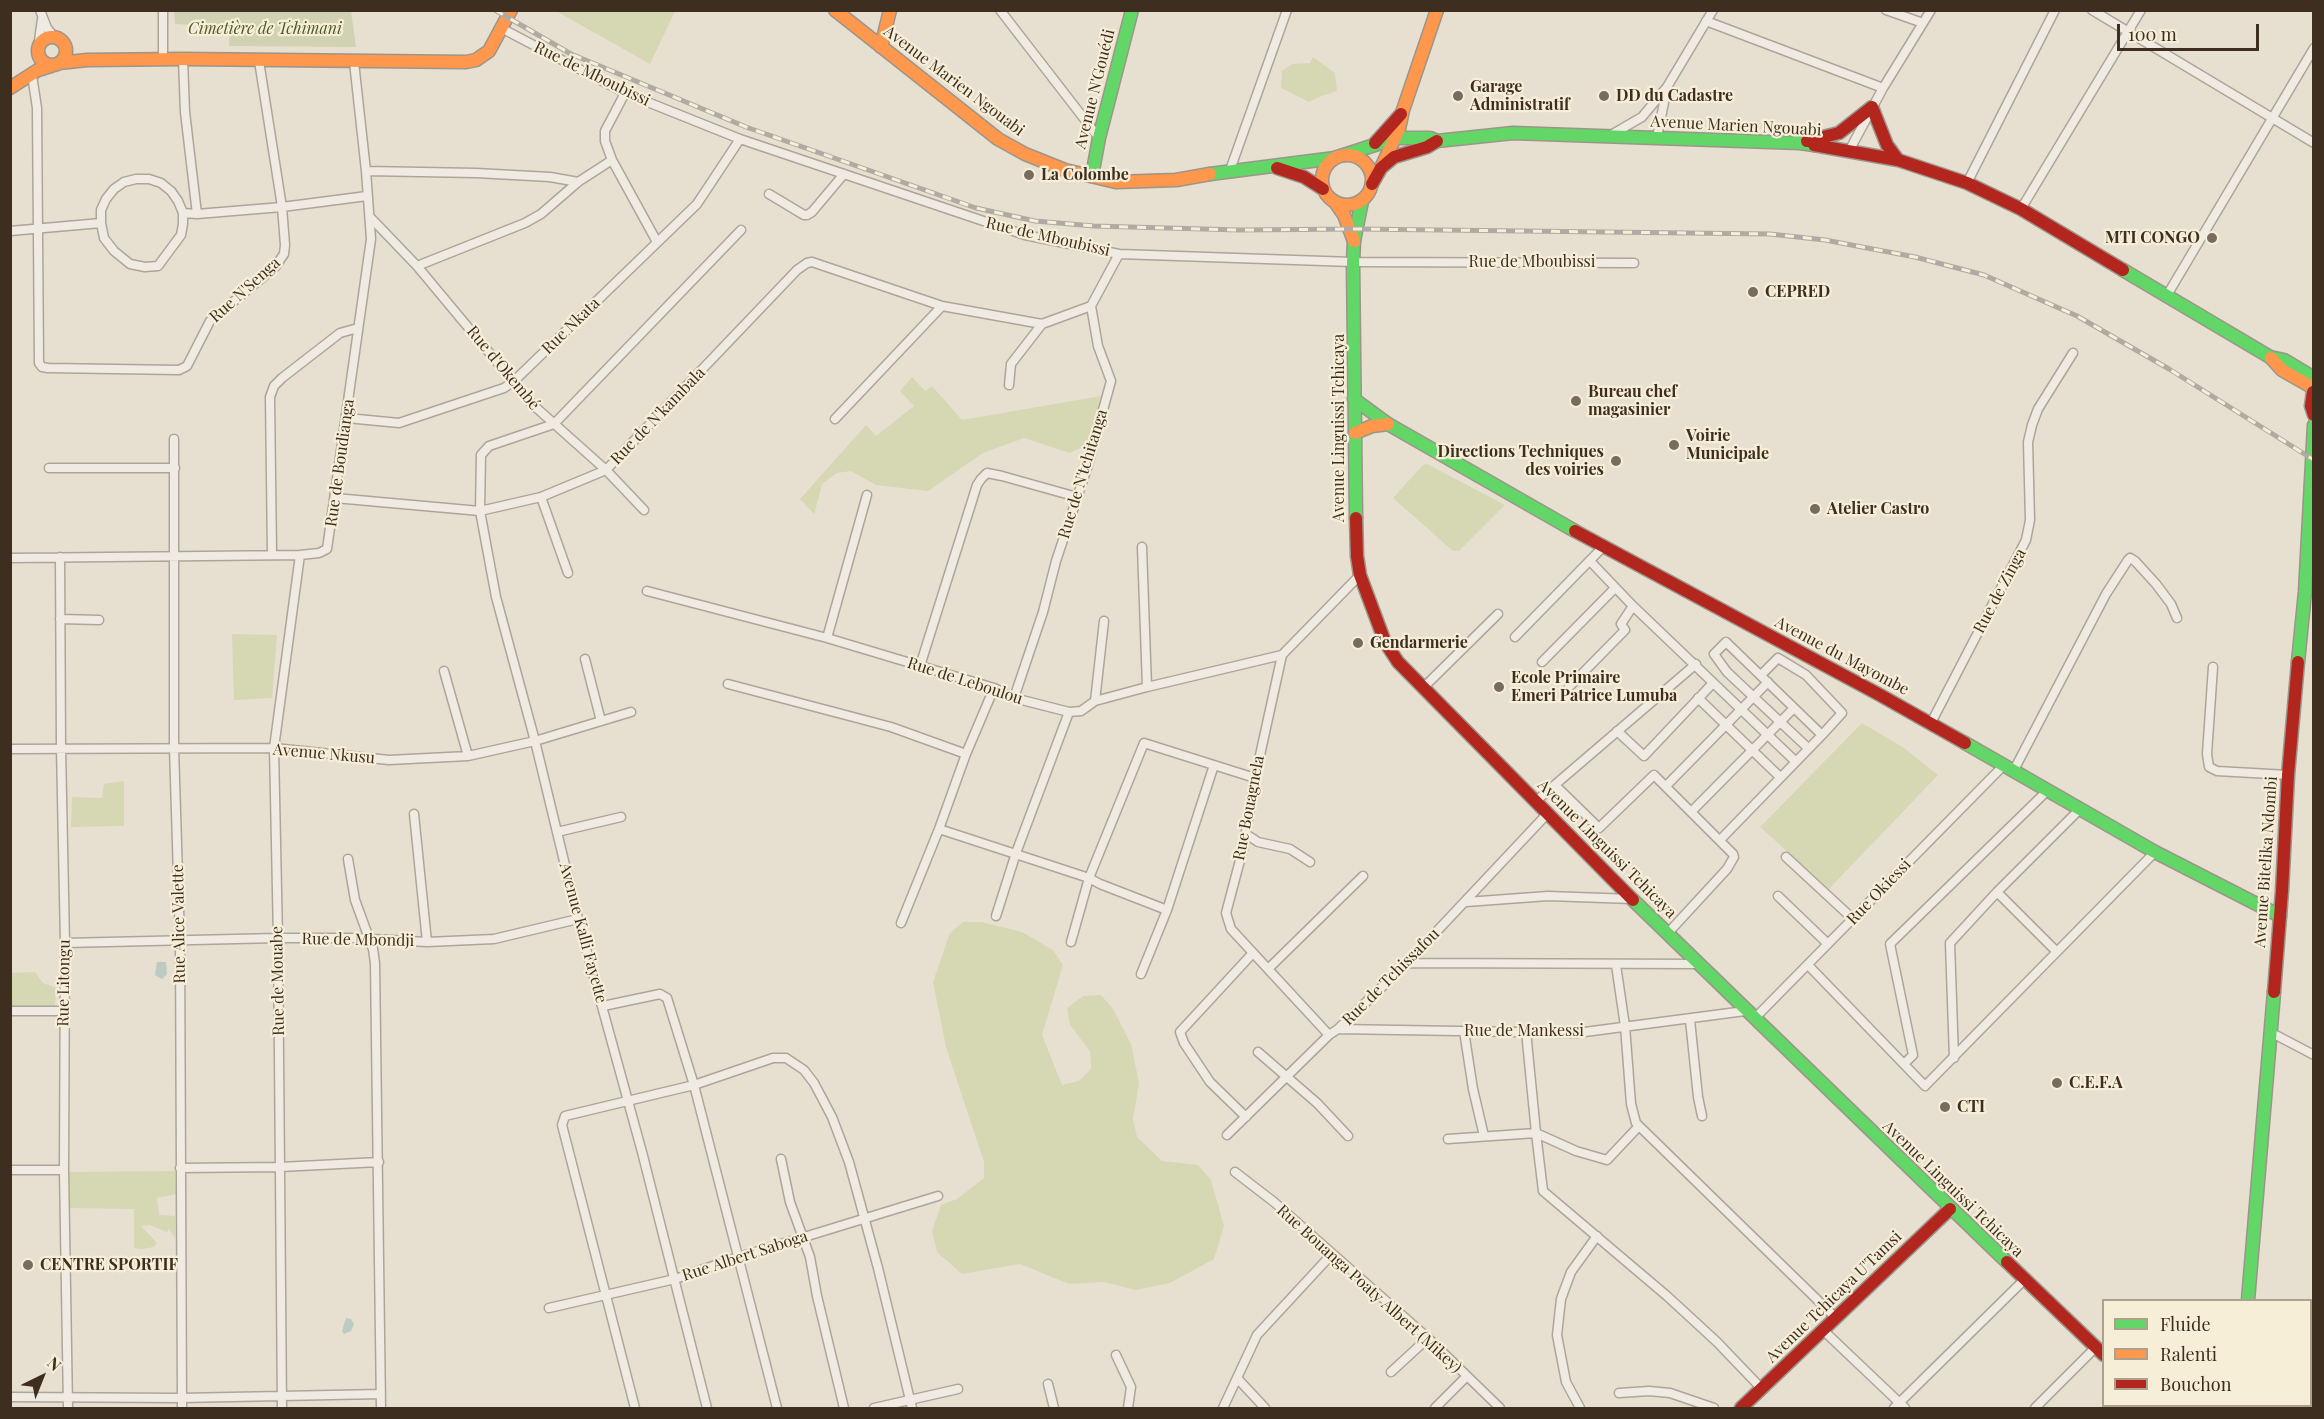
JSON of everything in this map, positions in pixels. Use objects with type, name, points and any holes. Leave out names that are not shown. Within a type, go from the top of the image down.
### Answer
[{"type":"main road","points":[[10,88],[56,64],[87,60],[466,62],[476,60],[489,51],[511,10]]},
{"type":"main road","name":"Avenue Marien Ngouabi","points":[[835,10],[998,139],[1025,154],[1065,170],[1116,182],[1176,180],[1230,170],[1272,167],[1340,156],[1396,138],[1430,138],[1437,141]]},
{"type":"main road","points":[[881,47],[890,10]]},
{"type":"main road","name":"Avenue N'Gouédi","points":[[1092,176],[1099,138],[1132,10]]},
{"type":"main road","points":[[1335,202],[1353,205],[1362,201],[1368,194],[1396,138],[1403,110],[1437,10]]},
{"type":"main road","points":[[35,73],[38,51],[44,39],[59,41],[87,60]]},
{"type":"main road","points":[[56,64],[65,55],[59,41]]},
{"type":"main road","points":[[38,51],[44,62],[56,64]]},
{"type":"main road","points":[[1800,143],[1839,133],[1872,107],[1887,145],[1898,160]]},
{"type":"main road","points":[[1403,110],[1410,128],[1422,138]]},
{"type":"main road","name":"Avenue Marien Ngouabi","points":[[1372,146],[1403,110]]},
{"type":"main road","name":"Avenue Marien Ngouabi","points":[[1380,168],[1394,157],[1427,147],[1437,141],[1513,133],[1800,143],[1898,160],[1968,183],[2021,209],[2270,357],[2282,370],[2313,385]]},
{"type":"main road","points":[[1354,241],[1344,215],[1323,189],[1323,170],[1340,156],[1353,156],[1367,166],[1371,175],[1371,184]]},
{"type":"main road","name":"Avenue Marien Ngouabi","points":[[1272,167],[1304,177],[1323,189]]},
{"type":"main road","points":[[1354,241],[1362,201]]},
{"type":"main road","name":"Avenue Linguissi Tchicaya","points":[[1354,241],[1356,546],[1360,575],[1384,642],[1398,662],[1423,688],[1632,899],[2099,1352]]},
{"type":"main road","points":[[2313,385],[2311,406],[2313,415]]},
{"type":"main road","name":"Avenue du Mayombe","points":[[1354,399],[1388,424],[1603,547],[1931,723],[2155,852],[2280,916]]},
{"type":"main road","points":[[1355,433],[1372,426],[1388,424]]},
{"type":"main road","name":"Avenue Bitelika Ndombi","points":[[2248,1299],[2280,916],[2288,775],[2305,592],[2313,425]]},
{"type":"main road","name":"Avenue Tchicaya U'Tamsi","points":[[1741,1408],[1950,1209]]},
{"type":"street","points":[[163,10],[163,60]]},
{"type":"street","points":[[1000,10],[1099,138]]},
{"type":"street","points":[[1230,170],[1287,10]]},
{"type":"street","points":[[1610,136],[1642,117],[1667,87],[1713,10]]},
{"type":"street","points":[[1886,10],[1923,24]]},
{"type":"street","points":[[1849,151],[1883,87],[1931,10]]},
{"type":"street","points":[[1968,183],[2055,10]]},
{"type":"street","points":[[2092,10],[2313,143]]},
{"type":"street","points":[[2021,209],[2141,10]]},
{"type":"street","points":[[41,15],[59,41]]},
{"type":"street","points":[[38,51],[41,15]]},
{"type":"street","points":[[1706,21],[1883,87]]},
{"type":"street","name":"Rue de Mboubissi","points":[[501,28],[625,93],[740,139],[1025,235],[1119,254],[1353,262],[1634,263]]},
{"type":"street","points":[[2166,297],[2313,48]]},
{"type":"street","points":[[183,59],[185,112],[197,214]]},
{"type":"street","name":"Rue N'Senga","points":[[38,229],[39,363],[42,367],[184,368],[187,366],[210,321],[281,261],[285,245],[282,207],[259,61]]},
{"type":"street","name":"Rue de Boudianga","points":[[10,558],[300,555],[319,553],[327,549],[370,250],[370,217],[354,62]]},
{"type":"street","points":[[35,73],[38,229]]},
{"type":"street","points":[[1657,137],[1667,87]]},
{"type":"street","points":[[625,93],[604,135],[612,160],[657,242]]},
{"type":"street","name":"Rue Nkata","points":[[347,418],[399,423],[504,388],[514,381],[697,204],[740,139]]},
{"type":"street","points":[[417,266],[525,223],[541,214],[578,182],[612,160]]},
{"type":"street","points":[[366,171],[476,173],[550,177],[578,182]]},
{"type":"street","points":[[769,194],[807,215],[844,174]]},
{"type":"street","points":[[149,179],[161,183],[171,190],[183,213],[181,235],[158,266],[145,267],[130,264],[114,251],[104,238],[101,210],[114,189],[124,182],[149,179]]},
{"type":"street","points":[[183,213],[197,214],[282,207],[367,196]]},
{"type":"street","name":"Rue d'Okembé","points":[[370,217],[417,266],[532,404],[606,470],[644,510]]},
{"type":"street","points":[[10,231],[101,223]]},
{"type":"street","points":[[554,424],[741,230]]},
{"type":"street","points":[[835,419],[942,306],[1042,324],[1091,306],[1119,254]]},
{"type":"street","name":"Rue de N'kambala","points":[[335,498],[480,511],[541,497],[606,470],[802,265],[812,262],[942,306]]},
{"type":"street","name":"Rue de N'tchitanga","points":[[1014,698],[1043,612],[1056,561],[1111,381],[1098,346],[1091,306]]},
{"type":"street","points":[[1009,385],[1011,364],[1042,324]]},
{"type":"street","points":[[272,554],[270,397],[274,386],[340,333],[358,328]]},
{"type":"street","name":"Rue de Zinga","points":[[1931,723],[2026,540],[2030,520],[2028,442],[2032,425],[2038,409],[2073,352]]},
{"type":"street","name":"Avenue Kalli Fayette","points":[[554,424],[489,446],[481,455],[480,511],[496,597],[707,1408]]},
{"type":"street","name":"Rue Alice Valette","points":[[174,439],[174,747],[180,940],[182,1408]]},
{"type":"street","points":[[50,468],[175,468]]},
{"type":"street","points":[[920,666],[977,485],[987,473],[1077,497]]},
{"type":"street","points":[[827,638],[867,495]]},
{"type":"street","points":[[541,497],[568,573]]},
{"type":"street","points":[[1142,547],[1147,687]]},
{"type":"street","points":[[1515,637],[1603,547]]},
{"type":"street","name":"Rue de Mouabe","points":[[282,1408],[274,748],[300,555]]},
{"type":"street","name":"Rue Litongu","points":[[60,557],[68,1408]]},
{"type":"street","name":"Rue Okiessi","points":[[1750,1015],[1808,965],[2009,768],[2106,594],[2130,558],[2156,584],[2171,604],[2177,618]]},
{"type":"street","points":[[1590,561],[1633,606],[1795,761]]},
{"type":"street","points":[[996,916],[1016,853],[1069,712],[1081,711],[1095,702],[1147,687],[1282,655],[1360,575]]},
{"type":"street","points":[[1542,662],[1615,588]]},
{"type":"street","name":"Rue de Leboulou","points":[[647,591],[827,638],[994,687],[1014,698],[1069,712]]},
{"type":"street","points":[[1569,687],[1625,630],[1621,624],[1633,606]]},
{"type":"street","points":[[1423,688],[1498,614]]},
{"type":"street","points":[[60,620],[99,620]]},
{"type":"street","points":[[1095,702],[1104,621]]},
{"type":"street","points":[[1808,748],[1727,672],[1714,654],[1726,642],[1822,735]]},
{"type":"street","name":"Rue Bouagnela","points":[[1282,655],[1254,778],[1246,834],[1227,913],[1231,929],[1329,1035]]},
{"type":"street","points":[[1720,840],[1842,713],[1806,675],[1778,658],[1761,675]]},
{"type":"street","points":[[585,659],[601,721]]},
{"type":"street","points":[[1536,801],[1696,664]]},
{"type":"street","points":[[2213,667],[2207,754],[2209,767],[2217,771],[2288,775]]},
{"type":"street","points":[[444,671],[468,756]]},
{"type":"street","points":[[1666,786],[1768,682]]},
{"type":"street","points":[[1617,731],[1644,756],[1713,683]]},
{"type":"street","points":[[728,684],[891,727],[966,754]]},
{"type":"street","points":[[901,923],[994,687]]},
{"type":"street","points":[[1698,698],[1780,777]]},
{"type":"street","points":[[1692,811],[1794,708]]},
{"type":"street","name":"Avenue Nkusu","points":[[10,749],[274,748],[389,760],[468,756],[535,741],[631,712]]},
{"type":"street","points":[[1071,942],[1089,878],[1144,742],[1254,778]]},
{"type":"street","points":[[1141,974],[1167,909],[1214,765]]},
{"type":"street","points":[[1555,785],[1599,828],[1654,775],[1733,854],[1732,860],[1668,933]]},
{"type":"street","points":[[1904,1064],[1913,1055],[1890,944],[2048,790]]},
{"type":"street","points":[[1954,1058],[1950,943],[2080,809]]},
{"type":"street","name":"Rue de Tchissafou","points":[[1227,1135],[1329,1035],[1407,963],[1548,813]]},
{"type":"street","points":[[414,814],[426,942]]},
{"type":"street","points":[[557,832],[621,817]]},
{"type":"street","points":[[939,829],[1089,878],[1167,909]]},
{"type":"street","points":[[1246,834],[1258,842],[1290,849],[1310,862]]},
{"type":"street","points":[[1808,965],[1925,1086],[2155,852]]},
{"type":"street","points":[[1786,857],[1853,919]]},
{"type":"street","points":[[348,859],[355,900],[375,963],[381,1408]]},
{"type":"street","points":[[1268,969],[1363,876]]},
{"type":"street","points":[[1997,892],[2056,951]]},
{"type":"street","points":[[1466,902],[1548,896],[1632,899]]},
{"type":"street","points":[[1778,896],[1828,944]]},
{"type":"street","name":"Rue de Mbondji","points":[[65,943],[278,938],[426,942],[494,939],[527,933],[578,919]]},
{"type":"street","points":[[1246,1117],[1210,1082],[1180,1032],[1252,954]]},
{"type":"street","points":[[1407,963],[1699,964]]},
{"type":"street","points":[[1616,965],[1633,1117],[1639,1126],[1836,1318]]},
{"type":"street","points":[[603,1006],[660,994],[666,996],[694,1085],[777,1408]]},
{"type":"street","points":[[10,1011],[63,1011]]},
{"type":"street","name":"Rue de Mankessi","points":[[1338,1029],[1577,1033],[1624,1026],[1750,1015]]},
{"type":"street","points":[[1690,1020],[1702,1116]]},
{"type":"street","points":[[1464,1031],[1473,1089],[1484,1136]]},
{"type":"street","points":[[1526,1031],[1543,1191],[1717,1342],[1762,1389]]},
{"type":"street","points":[[2270,1032],[2313,1055]]},
{"type":"street","points":[[1258,1052],[1317,1103],[1348,1136]]},
{"type":"street","points":[[635,1408],[562,1125],[565,1116],[694,1085],[780,1058],[794,1062],[804,1070],[814,1083],[832,1117],[879,1268],[911,1404]]},
{"type":"street","points":[[1448,1139],[1536,1133],[1576,1151],[1607,1160],[1639,1126]]},
{"type":"street","points":[[781,1159],[790,1202],[810,1257],[844,1408]]},
{"type":"street","points":[[180,1168],[280,1167],[379,1162]]},
{"type":"street","points":[[10,1170],[64,1170]]},
{"type":"street","name":"Rue Bouanga Poaty Albert (Mikey)","points":[[1235,1172],[1274,1202],[1331,1255],[1428,1338],[1500,1408]]},
{"type":"street","name":"Rue Albert Saboga","points":[[549,1308],[675,1280],[739,1257],[938,1196]]},
{"type":"street","points":[[1580,1408],[1566,1382],[1557,1335],[1561,1299],[1571,1272],[1597,1236]]},
{"type":"street","points":[[1223,1408],[1257,1335],[1331,1255]]},
{"type":"street","points":[[1824,1331],[1899,1406],[2024,1280]]},
{"type":"street","points":[[1391,1372],[1428,1338]]},
{"type":"street","points":[[2035,1408],[2099,1352]]},
{"type":"street","points":[[1116,1356],[1131,1387],[1128,1408]]},
{"type":"street","points":[[1435,1408],[1466,1377]]},
{"type":"street","points":[[1237,1378],[1265,1408]]},
{"type":"street","points":[[1048,1384],[1054,1408]]},
{"type":"street","points":[[874,1408],[911,1404],[958,1389]]},
{"type":"street","points":[[1619,1393],[1649,1391],[1670,1393],[1714,1408]]},
{"type":"street","points":[[10,1397],[181,1398],[381,1394]]},
{"type":"green space","name":"Cimetière de Tchimani","points":[[174,11],[351,11],[356,47],[229,46],[230,27],[175,24]]},
{"type":"green space","points":[[556,11],[675,11],[650,64]]},
{"type":"green space","points":[[1313,57],[1335,73],[1337,91],[1309,102],[1281,88],[1282,71],[1292,64],[1310,63]]},
{"type":"green space","points":[[912,377],[925,391],[932,386],[962,420],[1101,396],[1088,444],[1070,453],[1024,438],[983,453],[928,491],[876,485],[851,471],[837,473],[822,484],[814,514],[800,499],[866,425],[876,436],[914,406],[900,391]]},
{"type":"green space","points":[[1427,464],[1505,505],[1459,551],[1453,551],[1393,498],[1423,465]]},
{"type":"green space","points":[[232,634],[277,635],[272,698],[234,700]]},
{"type":"green space","points":[[1862,723],[1904,748],[1938,775],[1829,889],[1760,827]]},
{"type":"green space","points":[[124,781],[124,826],[71,827],[72,797],[102,798],[104,784]]},
{"type":"green space","points":[[963,922],[981,922],[1022,932],[1053,950],[1063,965],[1042,1035],[1062,1085],[1079,1081],[1091,1069],[1090,1051],[1070,1025],[1067,1008],[1083,996],[1101,995],[1113,1009],[1131,1044],[1139,1083],[1133,1119],[1137,1137],[1162,1161],[1198,1165],[1211,1180],[1224,1226],[1214,1259],[1170,1283],[1136,1290],[1104,1282],[1069,1284],[1020,1264],[962,1274],[937,1252],[932,1231],[941,1205],[957,1199],[984,1178],[984,1162],[946,1047],[933,982],[950,933]]},
{"type":"green space","points":[[35,972],[43,983],[56,988],[55,1007],[11,1008],[10,973]]},
{"type":"green space","points":[[175,1171],[176,1194],[157,1198],[159,1215],[175,1216],[175,1238],[169,1229],[167,1232],[150,1225],[141,1226],[157,1243],[154,1247],[134,1248],[134,1209],[66,1208],[67,1172]]},
{"type":"shaded area","points":[[157,962],[166,962],[167,974],[162,979],[155,975]]},
{"type":"shaded area","points":[[346,1318],[351,1319],[354,1324],[351,1331],[344,1334],[342,1331]]},
{"type":"railway","points":[[495,10],[571,54],[746,127],[976,208],[1035,221],[1094,226],[1240,230],[1357,229],[1770,234],[1825,240],[1915,257],[1984,275],[2077,316],[2169,369],[2314,460]]},
{"type":"traffic: fast","points":[[1092,176],[1099,138],[1132,10]]},
{"type":"traffic: fast","points":[[1344,155],[1396,138],[1430,138],[1437,141],[1513,133],[1814,145]]},
{"type":"traffic: fast","points":[[1210,174],[1335,158]]},
{"type":"traffic: fast","points":[[1356,518],[1353,262],[1354,241],[1362,201]]},
{"type":"traffic: fast","points":[[2123,270],[2270,357],[2284,360],[2314,378]]},
{"type":"traffic: fast","points":[[1354,399],[1388,424],[1575,531]]},
{"type":"traffic: fast","points":[[2298,662],[2305,592],[2314,425]]},
{"type":"traffic: fast","points":[[1965,743],[2155,852],[2280,916]]},
{"type":"traffic: fast","points":[[1633,900],[2007,1262]]},
{"type":"traffic: fast","points":[[2248,1299],[2274,992]]},
{"type":"traffic: slow","points":[[59,63],[87,60],[183,59],[466,62],[476,60],[489,51],[511,10]]},
{"type":"traffic: slow","points":[[835,10],[998,139],[1025,154],[1065,170],[1116,182],[1176,180],[1210,174]]},
{"type":"traffic: slow","points":[[881,47],[890,10]]},
{"type":"traffic: slow","points":[[1381,168],[1399,129],[1403,110],[1437,10]]},
{"type":"traffic: slow","points":[[52,37],[62,41],[66,51],[62,61],[52,65],[42,61],[38,51],[42,41],[52,37]]},
{"type":"traffic: slow","points":[[10,88],[38,70],[54,65]]},
{"type":"traffic: slow","points":[[1347,155],[1365,162],[1372,180],[1365,198],[1347,205],[1329,198],[1322,180],[1329,162],[1347,155]]},
{"type":"traffic: slow","points":[[1335,202],[1344,215],[1354,241]]},
{"type":"traffic: slow","points":[[2271,358],[2282,370],[2310,386]]},
{"type":"traffic: slow","points":[[1355,433],[1372,426],[1388,424]]},
{"type":"traffic: jam","points":[[1807,141],[1839,133],[1872,107],[1887,145],[1898,160]]},
{"type":"traffic: jam","points":[[1375,143],[1401,114]]},
{"type":"traffic: jam","points":[[1372,184],[1381,168],[1394,157],[1427,147],[1437,141]]},
{"type":"traffic: jam","points":[[1814,145],[1898,160],[1967,183],[2021,209],[2123,270]]},
{"type":"traffic: jam","points":[[1277,168],[1304,177],[1323,189]]},
{"type":"traffic: jam","points":[[2313,392],[2311,406],[2314,415]]},
{"type":"traffic: jam","points":[[1356,518],[1360,575],[1385,642],[1398,662],[1633,900]]},
{"type":"traffic: jam","points":[[1575,531],[1965,743]]},
{"type":"traffic: jam","points":[[2274,992],[2298,662]]},
{"type":"traffic: jam","points":[[1741,1408],[1950,1209]]},
{"type":"traffic: jam","points":[[2007,1262],[2102,1353]]},
{"type":"place","name":"Garage Administratif","points":[[1458,96]]},
{"type":"place","name":"DD du Cadastre","points":[[1604,96]]},
{"type":"place","name":"La Colombe","points":[[1029,175]]},
{"type":"place","name":"MTI CONGO","points":[[2212,238]]},
{"type":"place","name":"CEPRED","points":[[1753,292]]},
{"type":"place","name":"Bureau chef magasinier","points":[[1576,401]]},
{"type":"place","name":"Voirie Municipale","points":[[1674,445]]},
{"type":"place","name":"Directions Techniques des voiries","points":[[1616,461]]},
{"type":"place","name":"Atelier Castro","points":[[1815,509]]},
{"type":"place","name":"Gendarmerie","points":[[1358,643]]},
{"type":"place","name":"Ecole Primaire Emeri Patrice Lumuba","points":[[1499,687]]},
{"type":"place","name":"C.E.F.A","points":[[2057,1083]]},
{"type":"place","name":"CTI","points":[[1945,1107]]},
{"type":"place","name":"CENTRE SPORTIF","points":[[28,1265]]}]
